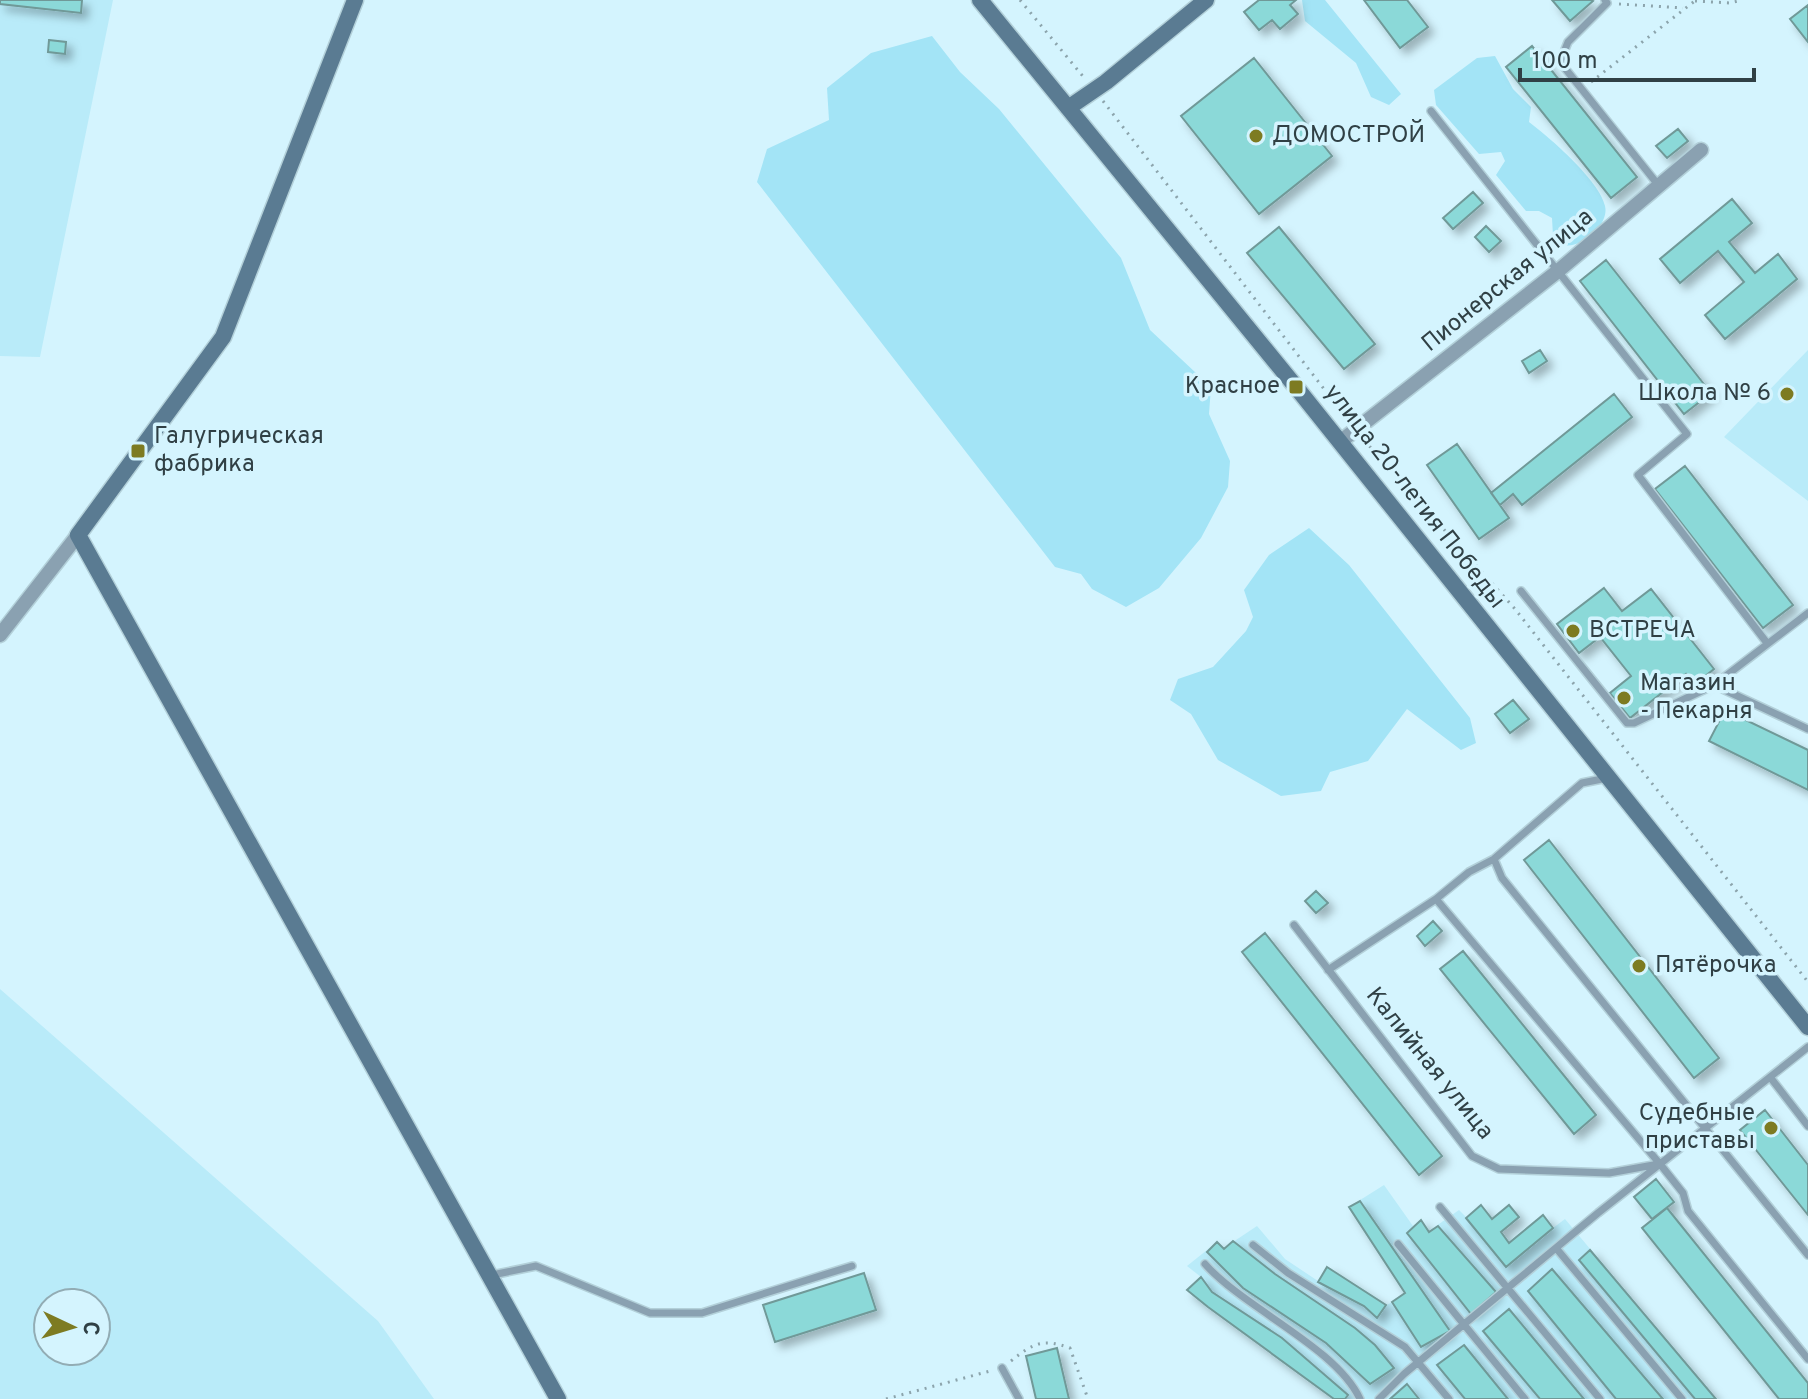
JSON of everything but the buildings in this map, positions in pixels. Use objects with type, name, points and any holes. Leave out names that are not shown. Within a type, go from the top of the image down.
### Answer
[{"type":"street","points":[[0,635],[78,535],[223,337],[355,0]]},
{"type":"street","name":"улица 20-летия Победы","points":[[980,0],[1340,442],[1808,1027]]},
{"type":"street","points":[[1068,108],[1095,90],[1206,0]]},
{"type":"street","name":"Пионерская улица","points":[[1340,442],[1558,271],[1701,150]]},
{"type":"street","points":[[78,535],[558,1399]]},
{"type":"lane","points":[[1606,1],[1568,42],[1560,62],[1659,186]]},
{"type":"lane","points":[[1431,111],[1687,434],[1638,475],[1767,643]]},
{"type":"lane","points":[[1521,591],[1627,723],[1634,723],[1714,685],[1808,613]]},
{"type":"lane","points":[[1714,685],[1808,729]]},
{"type":"lane","points":[[1328,970],[1436,899],[1469,872],[1494,859],[1582,783],[1609,778]]},
{"type":"lane","points":[[1494,859],[1502,878],[1808,1255]]},
{"type":"lane","points":[[1436,899],[1660,1164],[1683,1193],[1688,1211],[1808,1359]]},
{"type":"lane","name":"Калийная улица","points":[[1294,925],[1472,1156],[1499,1169],[1609,1173],[1660,1164]]},
{"type":"lane","points":[[1379,1399],[1418,1362],[1556,1248],[1808,1047]]},
{"type":"lane","points":[[1770,1077],[1808,1126]]},
{"type":"lane","points":[[1440,1207],[1600,1399]]},
{"type":"lane","points":[[1398,1244],[1525,1399]]},
{"type":"lane","points":[[1253,1245],[1288,1273],[1405,1347],[1449,1399]]},
{"type":"lane","points":[[1556,1248],[1682,1399]]},
{"type":"lane","points":[[1205,1264],[1220,1281],[1326,1357],[1360,1399]]},
{"type":"lane","points":[[490,1276],[536,1266],[650,1313],[702,1313],[852,1266]]},
{"type":"lane","points":[[1002,1368],[1019,1399]]},
{"type":"path","points":[[1020,0],[1095,90],[1355,430],[1515,609],[1808,982]]},
{"type":"path","points":[[1582,90],[1696,0],[1730,3],[1742,0]]},
{"type":"path","points":[[1606,1],[1685,8]]},
{"type":"shaded area","points":[[0,0],[113,0],[40,357],[0,356]]},
{"type":"shaded area","points":[[1302,0],[1325,0],[1401,94],[1389,105],[1371,97],[1356,63],[1305,21]]},
{"type":"shaded area","points":[[932,36],[960,72],[999,109],[1121,258],[1150,330],[1211,387],[1209,414],[1230,461],[1228,487],[1201,538],[1159,588],[1126,607],[1092,589],[1081,574],[1055,567],[757,182],[767,149],[829,120],[827,88],[871,53]]},
{"type":"shaded area","points":[[1495,56],[1513,89],[1531,107],[1529,122],[1573,160],[1601,196],[1605,209],[1603,221],[1580,242],[1559,246],[1553,236],[1552,218],[1539,211],[1526,211],[1496,175],[1505,161],[1501,152],[1479,154],[1436,105],[1434,90],[1477,58]]},
{"type":"shaded area","name":"Школа № 6","points":[[1808,350],[1808,501],[1724,437]]},
{"type":"shaded area","points":[[1309,528],[1349,565],[1470,718],[1476,743],[1461,750],[1407,709],[1368,761],[1330,772],[1321,791],[1281,796],[1218,760],[1191,714],[1170,700],[1178,679],[1213,667],[1246,631],[1253,617],[1244,590],[1269,555]]},
{"type":"shaded area","points":[[0,989],[378,1321],[434,1399],[0,1399]]},
{"type":"shaded area","points":[[1384,1185],[1413,1226],[1421,1220],[1429,1231],[1459,1210],[1466,1217],[1481,1205],[1492,1218],[1509,1205],[1519,1217],[1501,1232],[1509,1242],[1543,1215],[1553,1228],[1565,1219],[1716,1399],[1334,1399],[1187,1290],[1201,1277],[1187,1266],[1217,1242],[1224,1248],[1257,1226],[1285,1259],[1318,1281],[1327,1267],[1387,1305],[1408,1290],[1349,1207]]},
{"type":"place","name":"ДОМОСТРОЙ","points":[[1256,136]]},
{"type":"place","name":"Красное","points":[[1296,387]]},
{"type":"place","name":"Школа № 6","points":[[1787,394]]},
{"type":"place","name":"Галугрическая фабрика","points":[[138,451]]},
{"type":"place","name":"ВСТРЕЧА","points":[[1573,631]]},
{"type":"place","name":"Магазин - Пекарня","points":[[1624,698]]},
{"type":"place","name":"Пятёрочка","points":[[1639,966]]},
{"type":"place","name":"Судебные приставы","points":[[1771,1128]]}]
